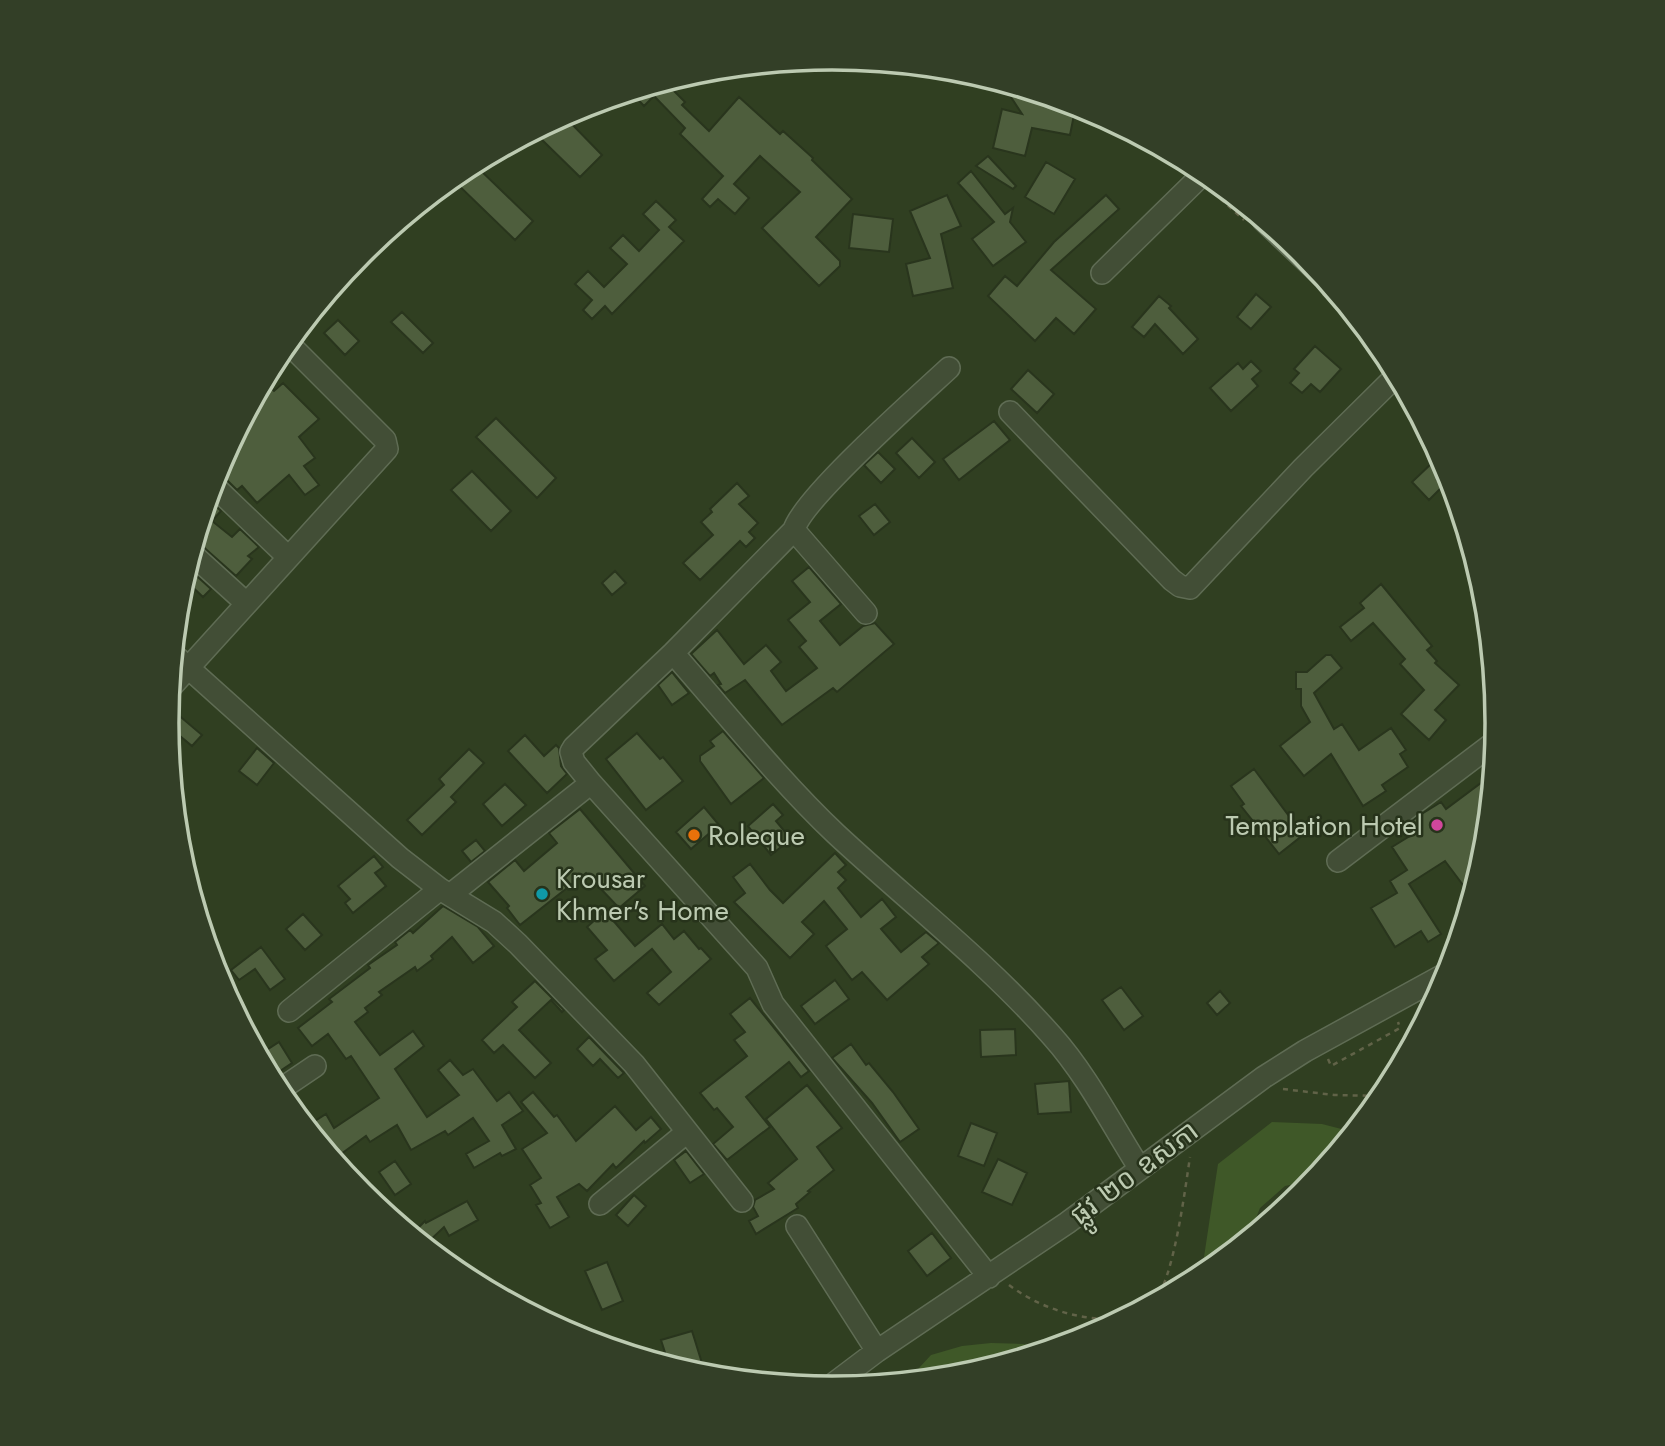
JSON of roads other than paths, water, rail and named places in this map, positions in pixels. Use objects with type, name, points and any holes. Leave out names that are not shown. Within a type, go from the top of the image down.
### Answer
[{"type":"street","points":[[1102,272],[1196,181]]},
{"type":"street","points":[[183,659],[246,603],[387,449],[387,444],[296,351]]},
{"type":"street","points":[[949,368],[841,471],[799,517],[794,530],[571,752],[574,762],[591,783],[757,968],[773,1004],[996,1279]]},
{"type":"street","points":[[1010,412],[1172,580],[1180,586],[1190,588],[1303,468],[1389,383]]},
{"type":"street","points":[[221,493],[288,557]]},
{"type":"street","points":[[794,530],[866,613]]},
{"type":"street","points":[[200,561],[246,603]]},
{"type":"street","points":[[673,653],[794,791],[835,832],[977,961],[1053,1037],[1079,1072],[1140,1168]]},
{"type":"street","points":[[183,662],[400,858],[445,892],[494,922],[518,944],[634,1064],[742,1201]]},
{"type":"street","points":[[1338,861],[1485,750]]},
{"type":"street","points":[[289,1011],[591,783]]},
{"type":"street","name":"ផ្លូវ ២០ ឧសភា","points":[[844,1376],[877,1351],[996,1279],[1234,1098],[1295,1057],[1432,981]]},
{"type":"street","points":[[289,1084],[315,1066]]},
{"type":"street","points":[[600,1204],[687,1132]]},
{"type":"street","points":[[797,1226],[877,1351]]},
{"type":"place","name":"Templation Hotel","points":[[1437,825]]},
{"type":"place","name":"Roleque","points":[[694,835]]},
{"type":"place","name":"Krousar Khmer's Home","points":[[542,894]]}]
